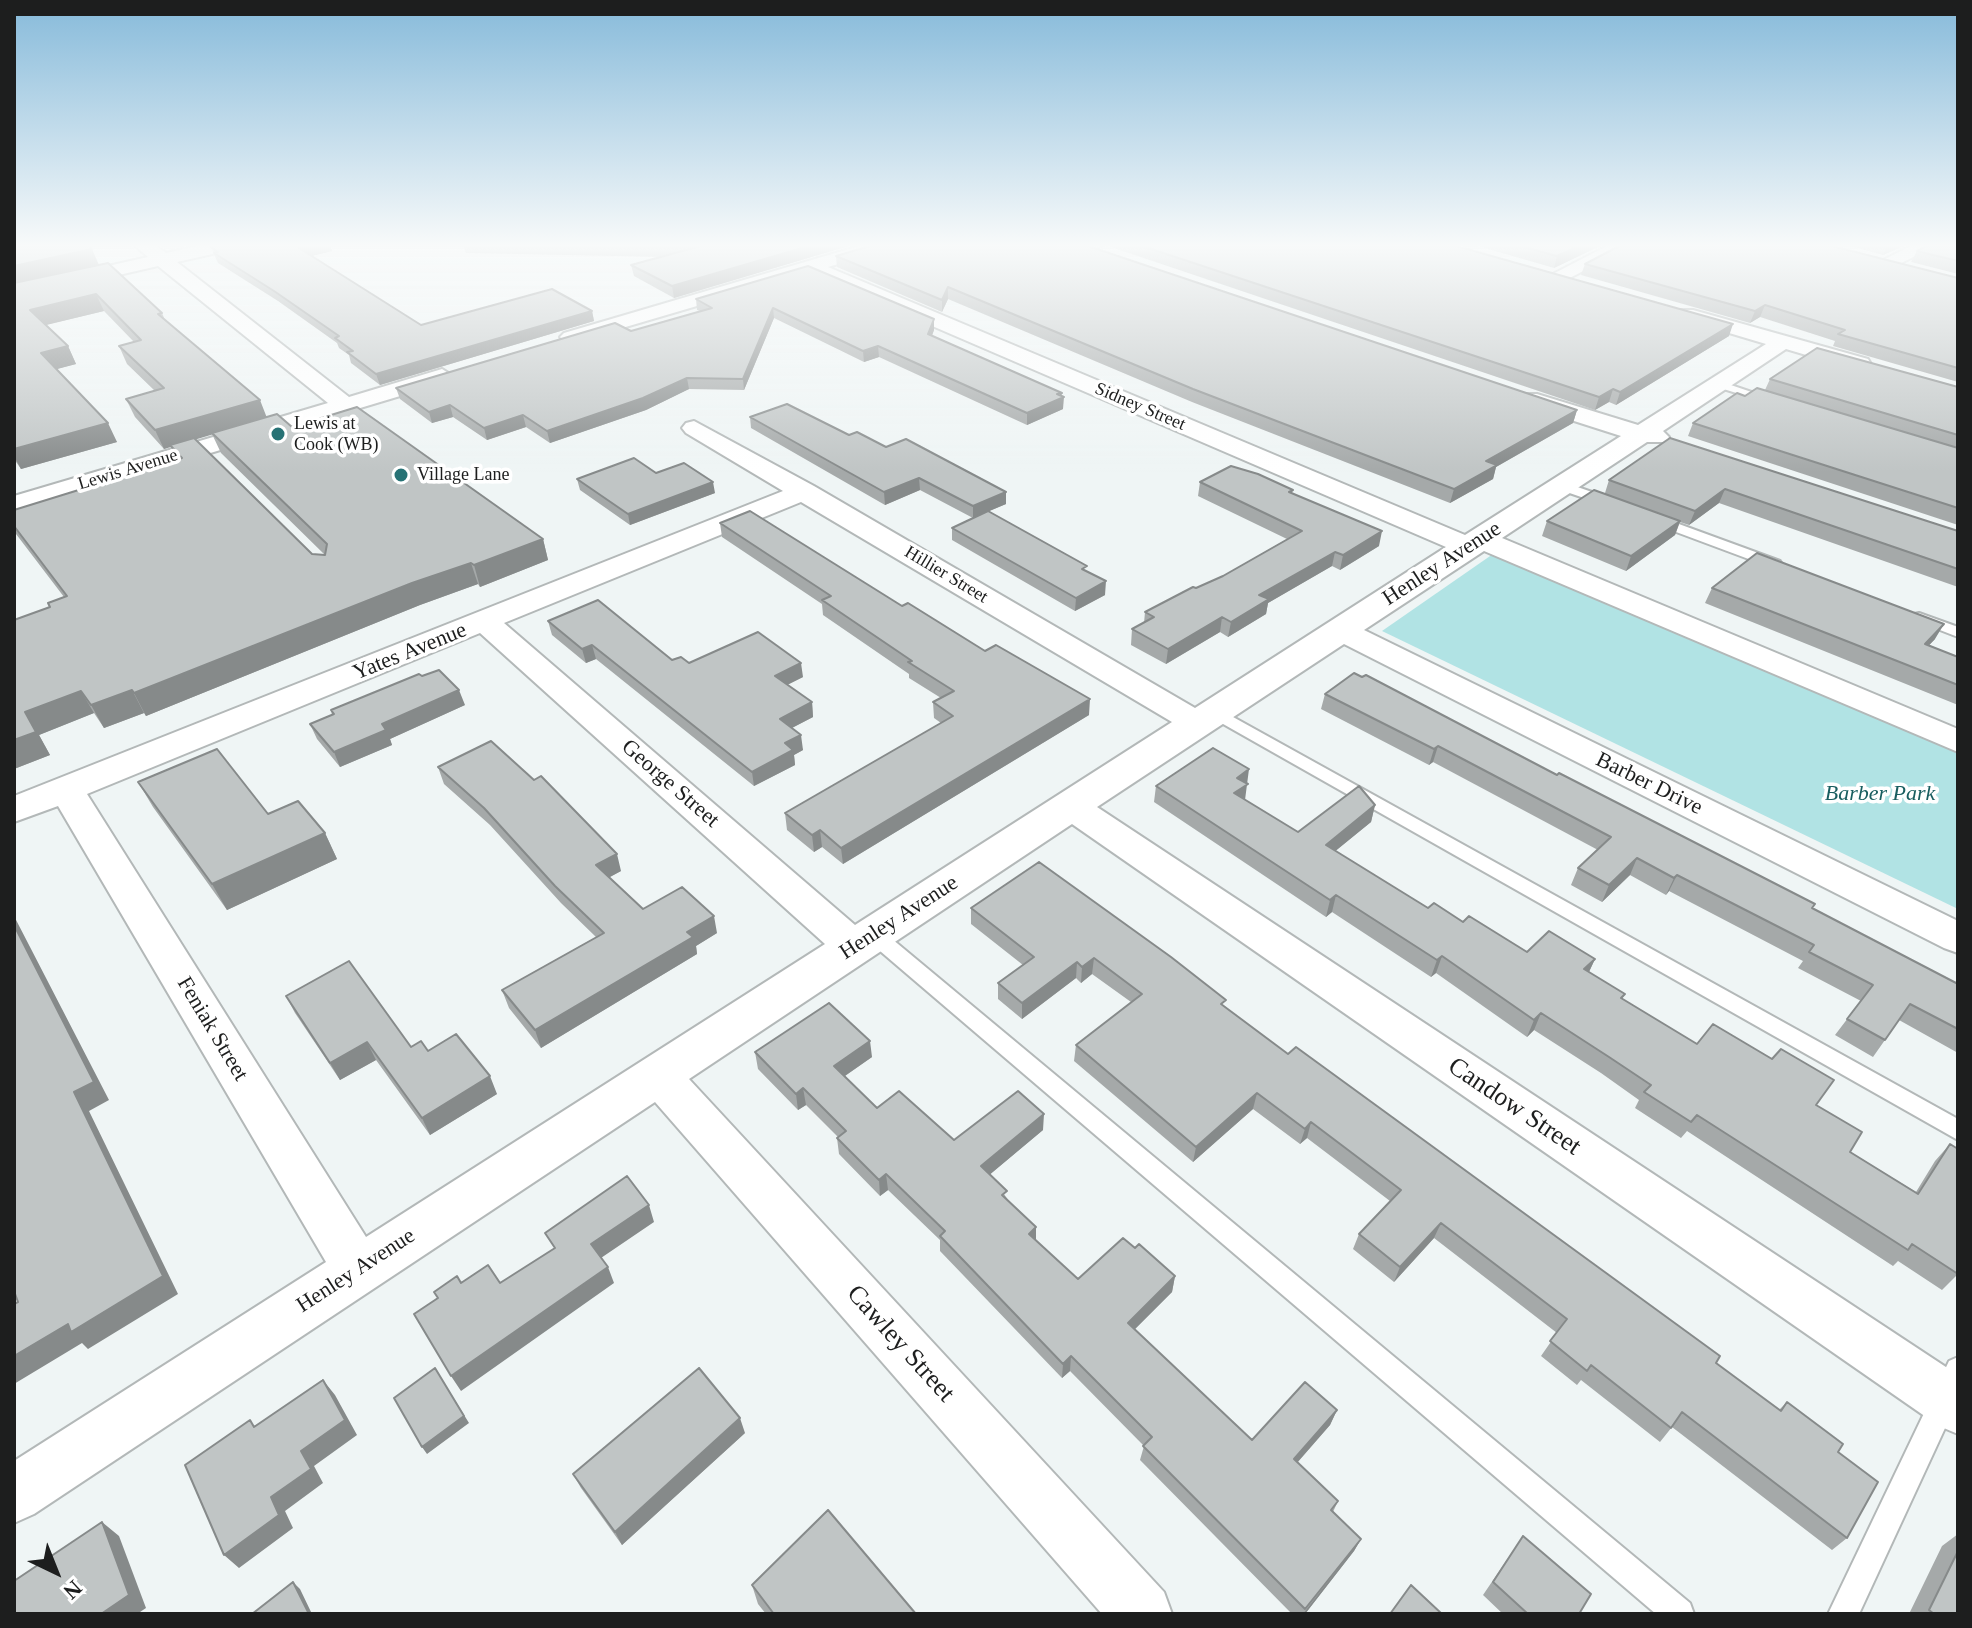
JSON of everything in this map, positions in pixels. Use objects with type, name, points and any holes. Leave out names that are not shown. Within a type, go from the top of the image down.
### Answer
[{"type":"street","points":[[238,320],[351,410]]},
{"type":"street","points":[[542,346],[631,320]]},
{"type":"street","name":"Sidney Street","points":[[938,320],[1474,543]]},
{"type":"street","points":[[1705,320],[1885,371]]},
{"type":"street","name":"Henley Avenue","points":[[14,1494],[1783,342]]},
{"type":"street","name":"Lewis Avenue","points":[[14,504],[210,454],[351,410],[466,369]]},
{"type":"street","points":[[1503,390],[1607,426],[1688,446]]},
{"type":"street","name":"Hillier Street","points":[[694,428],[1206,718]]},
{"type":"street","name":"Yates Avenue","points":[[14,810],[805,491]]},
{"type":"street","points":[[1474,543],[1958,741]]},
{"type":"street","name":"George Street","points":[[485,622],[864,940]]},
{"type":"street","name":"Barber Drive","points":[[1340,630],[1958,938]]},
{"type":"street","name":"Feniak Street","points":[[66,789],[358,1269]]},
{"type":"street","name":"Candow Street","points":[[1070,806],[1954,1392]]},
{"type":"street","name":"Cawley Street","points":[[658,1075],[1142,1614]]},
{"type":"lane","points":[[1718,384],[1778,403]]},
{"type":"lane","points":[[1563,486],[1782,567]]},
{"type":"lane","points":[[1899,610],[1958,632]]},
{"type":"lane","points":[[1206,718],[1958,1130]]},
{"type":"lane","points":[[864,940],[1679,1614]]},
{"type":"lane","points":[[1843,1614],[1954,1392]]},
{"type":"green space","name":"Barber Park","points":[[1493,554],[1958,750],[1958,909],[1382,631]]},
{"type":"building","points":[[14,320],[41,320],[68,346],[41,353],[108,423],[14,449]]},
{"type":"building","points":[[121,320],[165,320],[260,400],[155,430],[126,399],[164,388],[119,346],[141,340]]},
{"type":"building","points":[[316,320],[413,320],[421,325],[439,320],[561,320],[376,374],[347,352],[353,351],[335,338],[339,336]]},
{"type":"building","points":[[670,320],[768,320],[743,379],[687,378],[643,398],[547,431],[523,415],[484,428],[450,405],[429,412],[396,388],[615,323],[631,331]]},
{"type":"building","points":[[798,320],[934,320],[928,334],[1062,393],[1057,394],[1064,397],[1027,413],[878,346],[863,351]]},
{"type":"building","points":[[1027,320],[1309,320],[1577,410],[1486,461],[1497,465],[1454,489],[1193,389]]},
{"type":"building","points":[[1366,320],[1719,320],[1733,324],[1620,392],[1613,389],[1599,397]]},
{"type":"building","points":[[1813,320],[1958,320],[1958,368],[1838,334],[1845,330]]},
{"type":"building","points":[[1817,348],[1958,387],[1958,435],[1770,379]]},
{"type":"building","points":[[1757,388],[1958,448],[1958,508],[1693,423],[1737,393],[1745,396]]},
{"type":"building","points":[[787,404],[849,435],[857,432],[886,447],[906,439],[1006,492],[973,506],[919,478],[884,492],[750,417]]},
{"type":"building","points":[[357,407],[543,539],[474,565],[471,563],[412,583],[134,693],[132,690],[91,705],[81,691],[25,712],[36,732],[14,740],[14,620],[50,607],[48,603],[67,596],[14,526],[14,510],[182,458],[170,445],[194,438],[312,554],[325,555],[327,544],[212,433],[277,414],[292,427]]},
{"type":"building","points":[[1670,438],[1958,531],[1958,569],[1725,489],[1695,511],[1609,480]]},
{"type":"building","points":[[634,458],[656,473],[684,463],[713,482],[628,514],[577,479]]},
{"type":"building","points":[[1231,466],[1258,474],[1293,490],[1289,492],[1382,531],[1343,555],[1335,552],[1259,595],[1269,599],[1231,622],[1222,617],[1168,649],[1132,629],[1154,617],[1145,612],[1193,587],[1223,576],[1302,531],[1200,482]]},
{"type":"building","points":[[1594,490],[1680,521],[1631,556],[1547,521]]},
{"type":"building","points":[[750,511],[902,606],[908,603],[985,651],[996,645],[1090,699],[841,848],[820,830],[812,835],[785,813],[953,716],[933,702],[954,691],[822,600],[831,596],[720,523]]},
{"type":"building","points":[[988,511],[1087,566],[1082,569],[1106,581],[1076,598],[952,528]]},
{"type":"building","points":[[1757,553],[1944,624],[1925,644],[1958,657],[1958,685],[1712,588]]},
{"type":"building","points":[[598,600],[672,660],[681,657],[689,663],[758,632],[801,663],[775,676],[812,702],[780,719],[801,735],[785,743],[793,750],[752,772],[592,645],[582,649],[548,621]]},
{"type":"building","points":[[439,670],[459,690],[382,724],[386,730],[334,752],[310,724],[334,714],[331,710],[419,674],[422,676]]},
{"type":"building","points":[[1354,673],[1362,677],[1366,675],[1815,904],[1812,908],[1958,984],[1958,1029],[1910,1004],[1885,1040],[1847,1019],[1873,985],[1809,952],[1814,945],[1637,858],[1609,885],[1578,868],[1611,837],[1438,746],[1434,749],[1325,694]]},
{"type":"building","points":[[491,741],[534,780],[541,776],[617,854],[596,865],[643,909],[682,887],[714,916],[687,932],[693,937],[535,1030],[502,990],[604,933],[555,886],[484,808],[438,767]]},
{"type":"building","points":[[1213,748],[1249,769],[1237,778],[1248,784],[1234,793],[1298,832],[1359,786],[1375,805],[1326,845],[1428,908],[1434,903],[1463,922],[1469,916],[1527,952],[1549,931],[1595,959],[1584,969],[1625,994],[1621,998],[1697,1044],[1713,1024],[1772,1059],[1781,1049],[1834,1080],[1816,1105],[1862,1132],[1850,1152],[1918,1194],[1950,1144],[1958,1149],[1958,1274],[1912,1244],[1908,1250],[1697,1115],[1691,1122],[1644,1092],[1651,1085],[1541,1013],[1534,1020],[1442,956],[1437,960],[1336,895],[1330,900],[1156,786]]},
{"type":"building","points":[[217,749],[268,814],[298,801],[325,833],[212,884],[138,782]]},
{"type":"building","points":[[1039,862],[1171,957],[1226,1000],[1221,1004],[1288,1054],[1296,1047],[1720,1356],[1716,1363],[1781,1411],[1787,1402],[1843,1444],[1838,1452],[1878,1482],[1847,1538],[1682,1412],[1671,1428],[1591,1365],[1587,1371],[1550,1341],[1567,1319],[1441,1223],[1400,1267],[1359,1234],[1401,1190],[1311,1122],[1305,1129],[1257,1093],[1196,1147],[1076,1045],[1142,994],[1094,958],[1082,967],[1077,962],[1022,1003],[998,983],[1034,957],[971,908]]},
{"type":"building","points":[[14,925],[94,1082],[74,1092],[163,1276],[71,1332],[68,1324],[14,1356],[14,1304],[18,1302],[14,1291]]},
{"type":"building","points":[[349,961],[411,1047],[421,1041],[428,1051],[456,1034],[490,1076],[422,1118],[367,1042],[330,1063],[286,996]]},
{"type":"building","points":[[829,1003],[870,1041],[834,1066],[877,1108],[899,1091],[954,1140],[1018,1091],[1044,1114],[981,1166],[1007,1191],[1002,1195],[1036,1227],[1029,1234],[1078,1279],[1123,1238],[1135,1248],[1139,1244],[1175,1276],[1128,1323],[1252,1440],[1305,1382],[1337,1410],[1294,1459],[1338,1501],[1331,1510],[1361,1539],[1305,1609],[1143,1446],[1152,1437],[1071,1356],[1063,1364],[940,1236],[945,1231],[886,1174],[879,1180],[837,1138],[846,1131],[803,1088],[796,1094],[755,1052]]},
{"type":"building","points":[[627,1176],[649,1205],[591,1244],[608,1267],[451,1376],[414,1314],[438,1298],[434,1292],[457,1276],[461,1283],[488,1265],[500,1283],[555,1248],[545,1233]]},
{"type":"building","points":[[435,1368],[464,1416],[422,1447],[394,1398]]},
{"type":"building","points":[[699,1368],[740,1418],[615,1532],[573,1474]]},
{"type":"building","points":[[323,1380],[345,1420],[301,1451],[311,1469],[271,1497],[279,1515],[224,1555],[185,1465],[250,1420],[254,1427]]},
{"type":"building","points":[[828,1510],[916,1614],[774,1614],[752,1585]]},
{"type":"building","points":[[102,1522],[129,1595],[101,1614],[14,1614],[14,1581]]},
{"type":"building","points":[[1523,1536],[1591,1594],[1579,1614],[1528,1614],[1493,1582]]},
{"type":"building","points":[[1958,1551],[1958,1614],[1934,1614],[1929,1610]]},
{"type":"building","points":[[293,1582],[309,1614],[252,1614]]},
{"type":"building","points":[[1411,1585],[1442,1614],[1390,1614]]},
{"type":"place","name":"Lewis at Cook (WB)","points":[[278,434]]},
{"type":"place","name":"Village Lane","points":[[401,475]]}]
